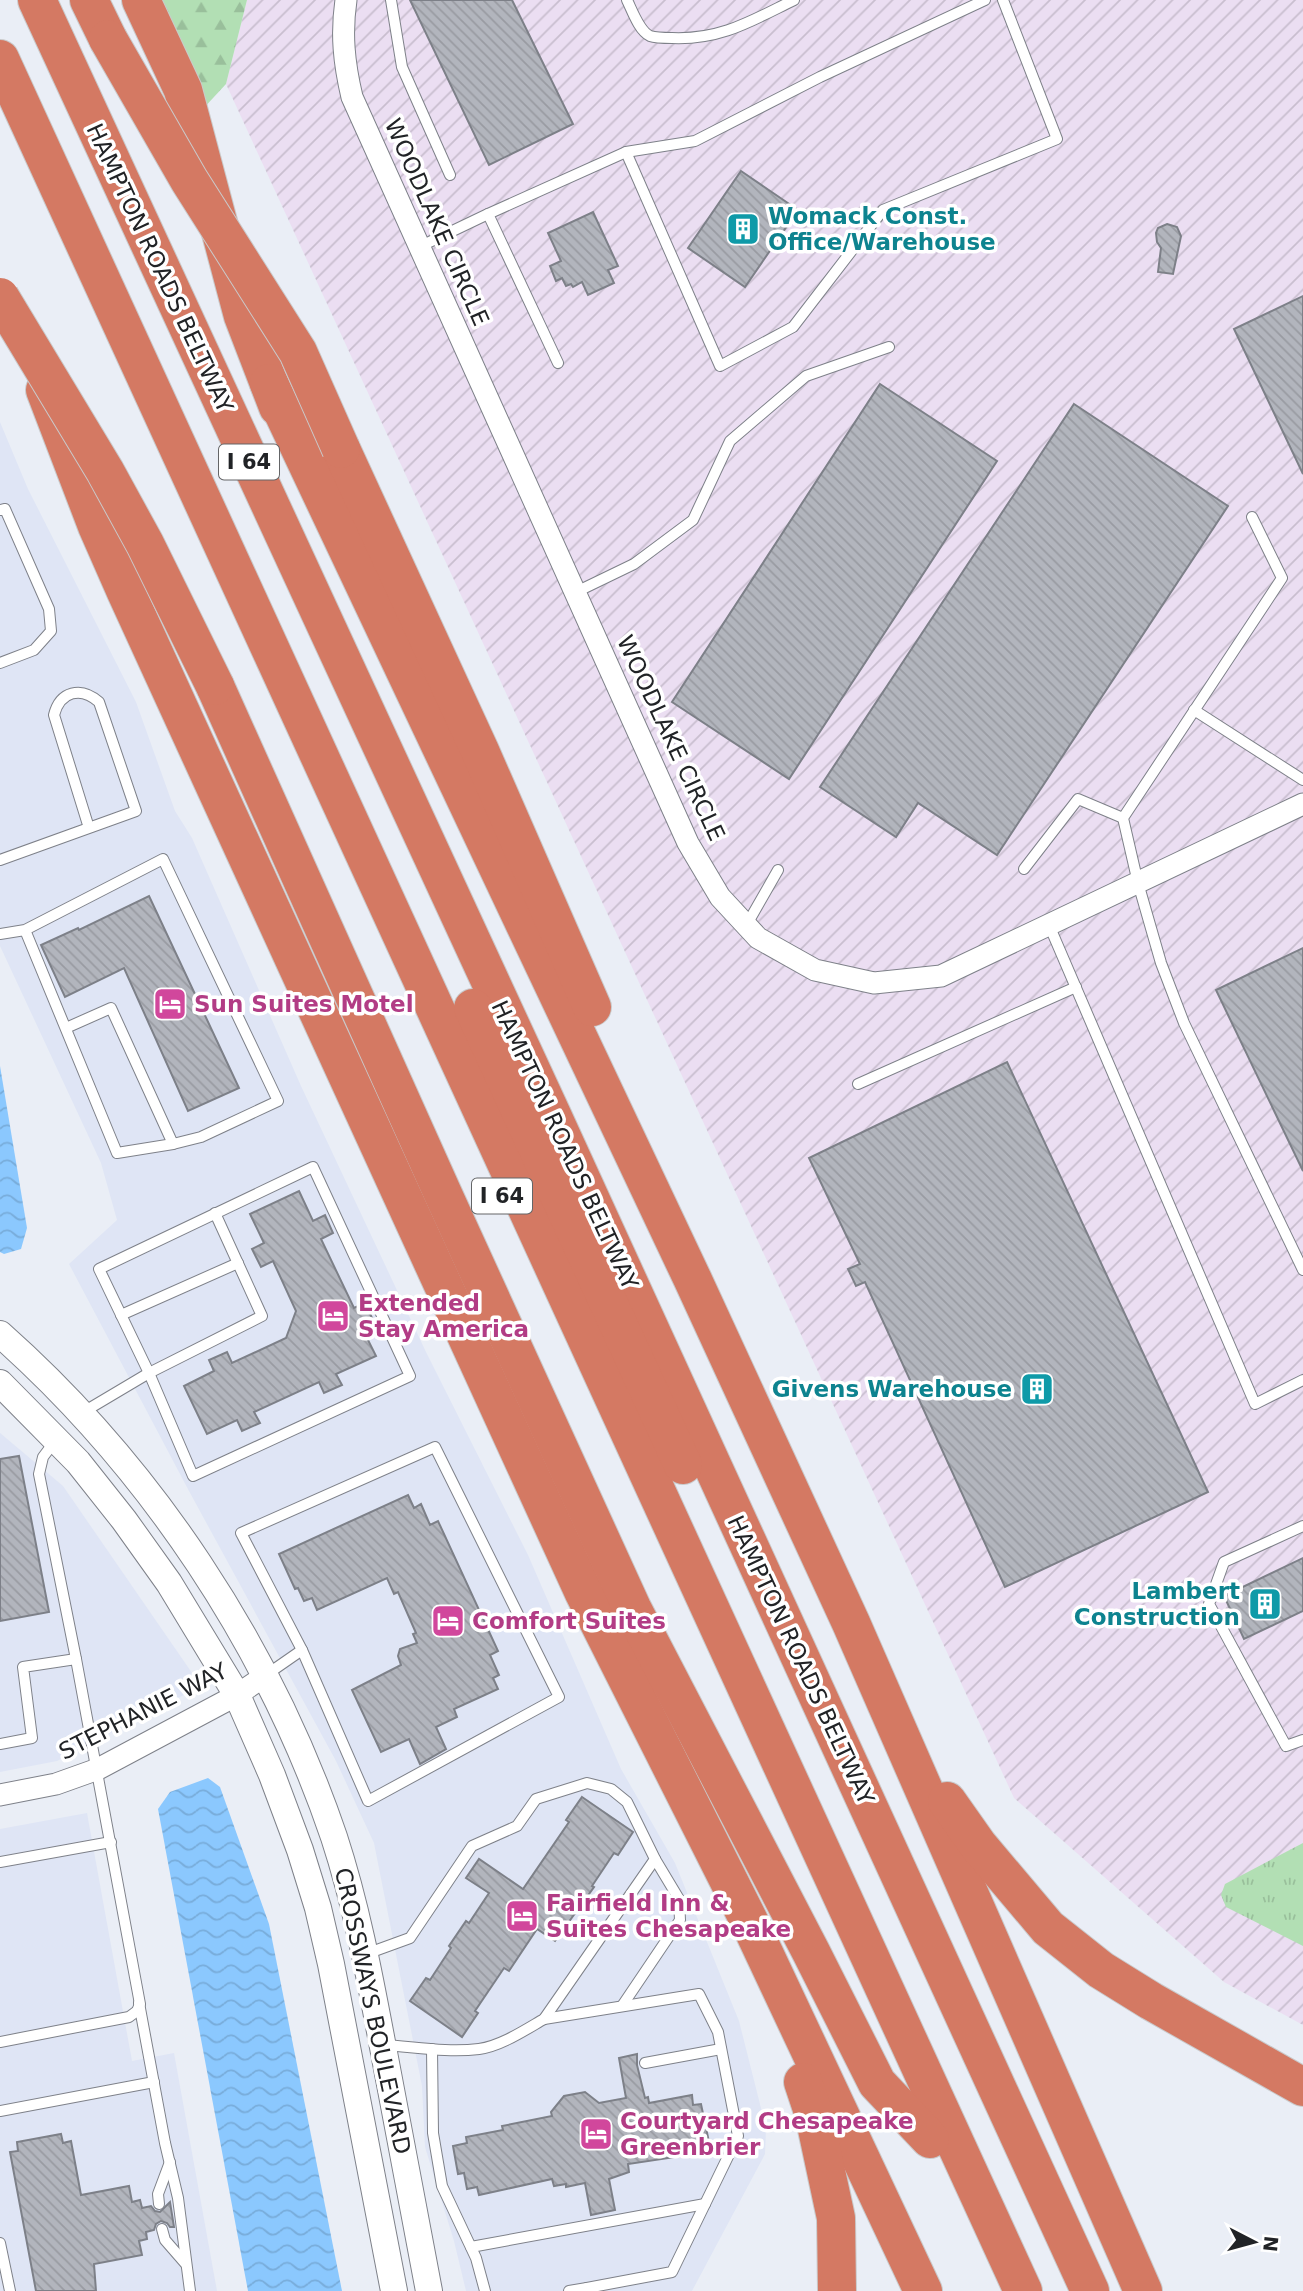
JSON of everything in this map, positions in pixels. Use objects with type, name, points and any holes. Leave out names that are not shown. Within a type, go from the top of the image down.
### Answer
[{"type":"highway","points":[[10,0],[1062,2291]]},
{"type":"highway","name":"HAMPTON ROADS BELTWAY","points":[[37,0],[564,1140],[1090,2291]]},
{"type":"highway","points":[[89,0],[107,39],[189,180],[299,352],[480,751],[609,1045],[692,1278]]},
{"type":"highway","points":[[141,0],[183,90],[243,316],[356,615],[463,923]]},
{"type":"highway","points":[[0,59],[1023,2291]]},
{"type":"highway","name":"I 64","points":[[0,102],[430,1036],[930,2139],[1002,2291]]},
{"type":"highway","points":[[0,274],[92,514],[131,605],[584,1593],[749,1921],[923,2291]]},
{"type":"highway","points":[[0,298],[105,471],[145,544],[215,686],[632,1608],[877,2083],[930,2139]]},
{"type":"highway","points":[[269,383],[692,1278],[851,1623],[1143,2291]]},
{"type":"highway","points":[[851,1623],[923,1765],[978,1845],[1048,1928],[1101,1969],[1151,2001],[1303,2087]]},
{"type":"highway","points":[[749,1921],[814,2115],[836,2218],[837,2291]]},
{"type":"street","name":"WOODLAKE CIRCLE","points":[[346,0],[342,24],[343,60],[352,97],[688,843],[720,897],[758,938],[815,970],[874,983],[941,976],[1303,804]]},
{"type":"street","name":"CROSSWAYS BOULEVARD","points":[[0,1334],[80,1414],[137,1480],[182,1539],[266,1675],[334,1837],[366,1954],[429,2291]]},
{"type":"street","name":"CROSSWAYS BOULEVARD","points":[[0,1383],[56,1439],[117,1510],[169,1583],[237,1695],[272,1775],[318,1908],[334,1977],[394,2291]]},
{"type":"street","name":"STEPHANIE WAY","points":[[0,1795],[56,1784],[98,1769],[237,1695],[266,1675]]},
{"type":"lane","points":[[391,0],[402,67],[450,175]]},
{"type":"lane","points":[[627,0],[643,30],[650,36],[687,39],[722,33],[794,0]]},
{"type":"lane","points":[[419,247],[626,152],[695,141],[833,71],[985,0]]},
{"type":"lane","points":[[626,152],[720,366],[793,327],[883,210],[1056,139],[1003,0]]},
{"type":"lane","points":[[488,214],[558,363]]},
{"type":"lane","points":[[574,593],[634,564],[693,520],[730,441],[806,376],[889,347]]},
{"type":"lane","points":[[0,663],[34,650],[51,631],[49,610],[2,506]]},
{"type":"lane","points":[[1252,517],[1282,578],[1123,818],[1161,964],[1184,1023],[1303,1270]]},
{"type":"lane","points":[[0,860],[89,828],[136,811],[99,702],[91,694],[71,693],[62,697],[56,705],[54,715],[89,828]]},
{"type":"lane","points":[[1194,710],[1303,780]]},
{"type":"lane","points":[[1024,869],[1078,799],[1123,818]]},
{"type":"lane","points":[[0,934],[25,930],[163,859],[278,1101],[201,1137],[117,1153],[25,930]]},
{"type":"lane","points":[[746,926],[778,870]]},
{"type":"lane","points":[[1049,925],[1255,1404],[1303,1380]]},
{"type":"lane","points":[[858,1084],[1076,987]]},
{"type":"lane","points":[[66,1028],[111,1008],[173,1144]]},
{"type":"lane","points":[[313,1167],[410,1376],[193,1476],[149,1373],[99,1269],[215,1213],[313,1167]]},
{"type":"lane","points":[[80,1414],[149,1373],[262,1316],[215,1213]]},
{"type":"lane","points":[[121,1315],[238,1263]]},
{"type":"lane","points":[[56,1439],[43,1457],[40,1474],[181,2217],[190,2291]]},
{"type":"lane","points":[[435,1447],[559,1697],[368,1801],[302,1650],[241,1532],[435,1447]]},
{"type":"lane","points":[[1303,1526],[1224,1562],[1209,1604],[1286,1746],[1303,1740]]},
{"type":"lane","points":[[266,1675],[302,1650]]},
{"type":"lane","points":[[0,1744],[32,1738],[23,1667],[76,1659]]},
{"type":"lane","points":[[366,1954],[410,1938],[472,1846],[517,1826],[536,1799],[587,1783],[611,1789],[627,1802],[655,1859],[679,1899],[680,1920],[622,2006]]},
{"type":"lane","points":[[0,1862],[111,1842]]},
{"type":"lane","points":[[544,2019],[655,1859]]},
{"type":"lane","points":[[383,2045],[480,2049],[521,2033],[544,2019],[699,1994],[718,2032],[738,2136],[672,2272],[569,2291]]},
{"type":"lane","points":[[0,2042],[129,2017],[137,2011],[140,2004],[138,1996]]},
{"type":"lane","points":[[432,2049],[433,2133],[442,2186],[476,2258],[485,2291]]},
{"type":"lane","points":[[645,2063],[721,2049]]},
{"type":"lane","points":[[0,2111],[154,2082]]},
{"type":"lane","points":[[159,2204],[158,2194],[170,2162]]},
{"type":"lane","points":[[471,2247],[705,2204]]},
{"type":"lane","points":[[162,2229],[165,2240],[185,2263]]},
{"type":"lane","points":[[0,2243],[10,2291]]},
{"type":"shaded area","points":[[247,0],[1303,0],[1303,2025],[1224,1982],[1014,1798],[226,84]]},
{"type":"shaded area","points":[[0,422],[28,489],[136,702],[175,811],[192,838],[301,1086],[426,1352],[528,1555],[621,1769],[675,1863],[739,2021],[766,2128],[765,2154],[692,2291],[466,2291],[454,2241],[425,2147],[422,2086],[374,1843],[336,1761],[69,1264],[117,1220],[101,1163],[0,946]]},
{"type":"shaded area","points":[[0,1433],[63,1486],[201,1686],[57,1761],[0,1772]]},
{"type":"shaded area","points":[[87,1813],[132,2061],[174,2053],[217,2291],[0,2291],[0,1829]]},
{"type":"green space","points":[[151,0],[247,0],[226,84],[201,111]]},
{"type":"green space","points":[[1303,1843],[1303,1946],[1226,1907],[1221,1895],[1225,1884]]},
{"type":"water","points":[[0,1066],[27,1228],[21,1249],[4,1254],[0,1252]]},
{"type":"water","points":[[208,1778],[220,1787],[269,1924],[342,2291],[248,2291],[158,1809],[170,1792]]},
{"type":"building","points":[[410,0],[512,0],[573,124],[489,165]]},
{"type":"building","name":"Womack Const. Office/Warehouse","points":[[741,171],[798,210],[745,287],[688,248]]},
{"type":"building","points":[[593,212],[618,266],[608,270],[614,283],[588,295],[582,282],[573,287],[571,284],[566,286],[562,278],[556,281],[550,266],[561,261],[548,233]]},
{"type":"building","points":[[1167,224],[1177,227],[1181,236],[1173,274],[1158,272],[1161,248],[1156,233],[1158,228]]},
{"type":"building","points":[[1303,296],[1303,474],[1234,329]]},
{"type":"building","points":[[880,384],[997,461],[789,779],[672,702]]},
{"type":"building","points":[[1074,404],[1228,506],[997,855],[918,803],[896,837],[820,787]]},
{"type":"building","name":"Sun Suites Motel","points":[[149,896],[239,1088],[188,1111],[124,968],[65,997],[41,945]]},
{"type":"building","points":[[1303,948],[1303,1171],[1216,990]]},
{"type":"building","name":"Givens Warehouse","points":[[1007,1062],[1208,1492],[1005,1587],[865,1282],[856,1286],[848,1269],[860,1264],[809,1158]]},
{"type":"building","name":"Extended Stay America","points":[[299,1191],[313,1221],[325,1215],[333,1233],[321,1239],[354,1308],[365,1303],[373,1320],[361,1326],[376,1356],[336,1374],[342,1385],[324,1393],[319,1382],[254,1412],[260,1423],[242,1431],[237,1420],[207,1434],[184,1386],[214,1371],[209,1360],[227,1352],[232,1363],[286,1338],[296,1311],[273,1261],[261,1267],[252,1249],[264,1243],[250,1214]]},
{"type":"building","points":[[19,1456],[49,1612],[0,1621],[0,1459]]},
{"type":"building","name":"Comfort Suites","points":[[408,1495],[414,1508],[421,1504],[430,1525],[438,1521],[498,1651],[490,1655],[499,1675],[493,1678],[498,1689],[454,1709],[457,1717],[436,1727],[446,1749],[420,1764],[409,1739],[381,1752],[352,1690],[401,1665],[398,1656],[400,1649],[417,1643],[413,1634],[416,1633],[398,1592],[394,1594],[387,1578],[317,1610],[312,1598],[304,1601],[298,1588],[295,1589],[279,1554]]},
{"type":"building","name":"Lambert Construction","points":[[1303,1558],[1303,1611],[1244,1639],[1224,1596]]},
{"type":"building","name":"Fairfield Inn & Suites Chesapeake","points":[[582,1797],[633,1832],[618,1855],[614,1853],[592,1886],[594,1887],[555,1941],[537,1929],[509,1971],[504,1968],[475,2011],[478,2013],[462,2037],[410,2001],[426,1978],[430,1980],[451,1948],[449,1946],[466,1921],[469,1923],[489,1893],[466,1878],[479,1859],[523,1889],[569,1822],[566,1820]]},
{"type":"building","name":"Courtyard Chesapeake Greenbrier","points":[[637,2054],[645,2098],[648,2097],[649,2103],[692,2095],[693,2105],[701,2104],[709,2142],[700,2144],[702,2153],[628,2164],[629,2172],[609,2179],[615,2210],[591,2215],[585,2183],[566,2187],[566,2184],[554,2186],[552,2179],[479,2195],[477,2187],[467,2189],[464,2173],[458,2174],[453,2146],[467,2143],[466,2137],[503,2130],[502,2126],[552,2116],[551,2112],[564,2096],[585,2092],[599,2103],[626,2098],[619,2058]]},
{"type":"building","points":[[61,2134],[63,2143],[71,2141],[81,2195],[129,2186],[132,2202],[140,2200],[142,2208],[151,2206],[160,2212],[170,2202],[174,2227],[161,2221],[156,2224],[154,2230],[146,2232],[147,2239],[139,2241],[142,2255],[94,2264],[96,2291],[36,2291],[10,2152],[18,2151],[17,2142]]},
{"type":"place","name":"Womack Const. Office/Warehouse","points":[[743,229]]},
{"type":"place","name":"Sun Suites Motel","points":[[170,1004]]},
{"type":"place","name":"Extended Stay America","points":[[333,1316]]},
{"type":"place","name":"Givens Warehouse","points":[[1037,1389]]},
{"type":"place","name":"Lambert Construction","points":[[1265,1604]]},
{"type":"place","name":"Comfort Suites","points":[[448,1621]]},
{"type":"place","name":"Fairfield Inn & Suites Chesapeake","points":[[522,1916]]},
{"type":"place","name":"Courtyard Chesapeake Greenbrier","points":[[596,2134]]}]
